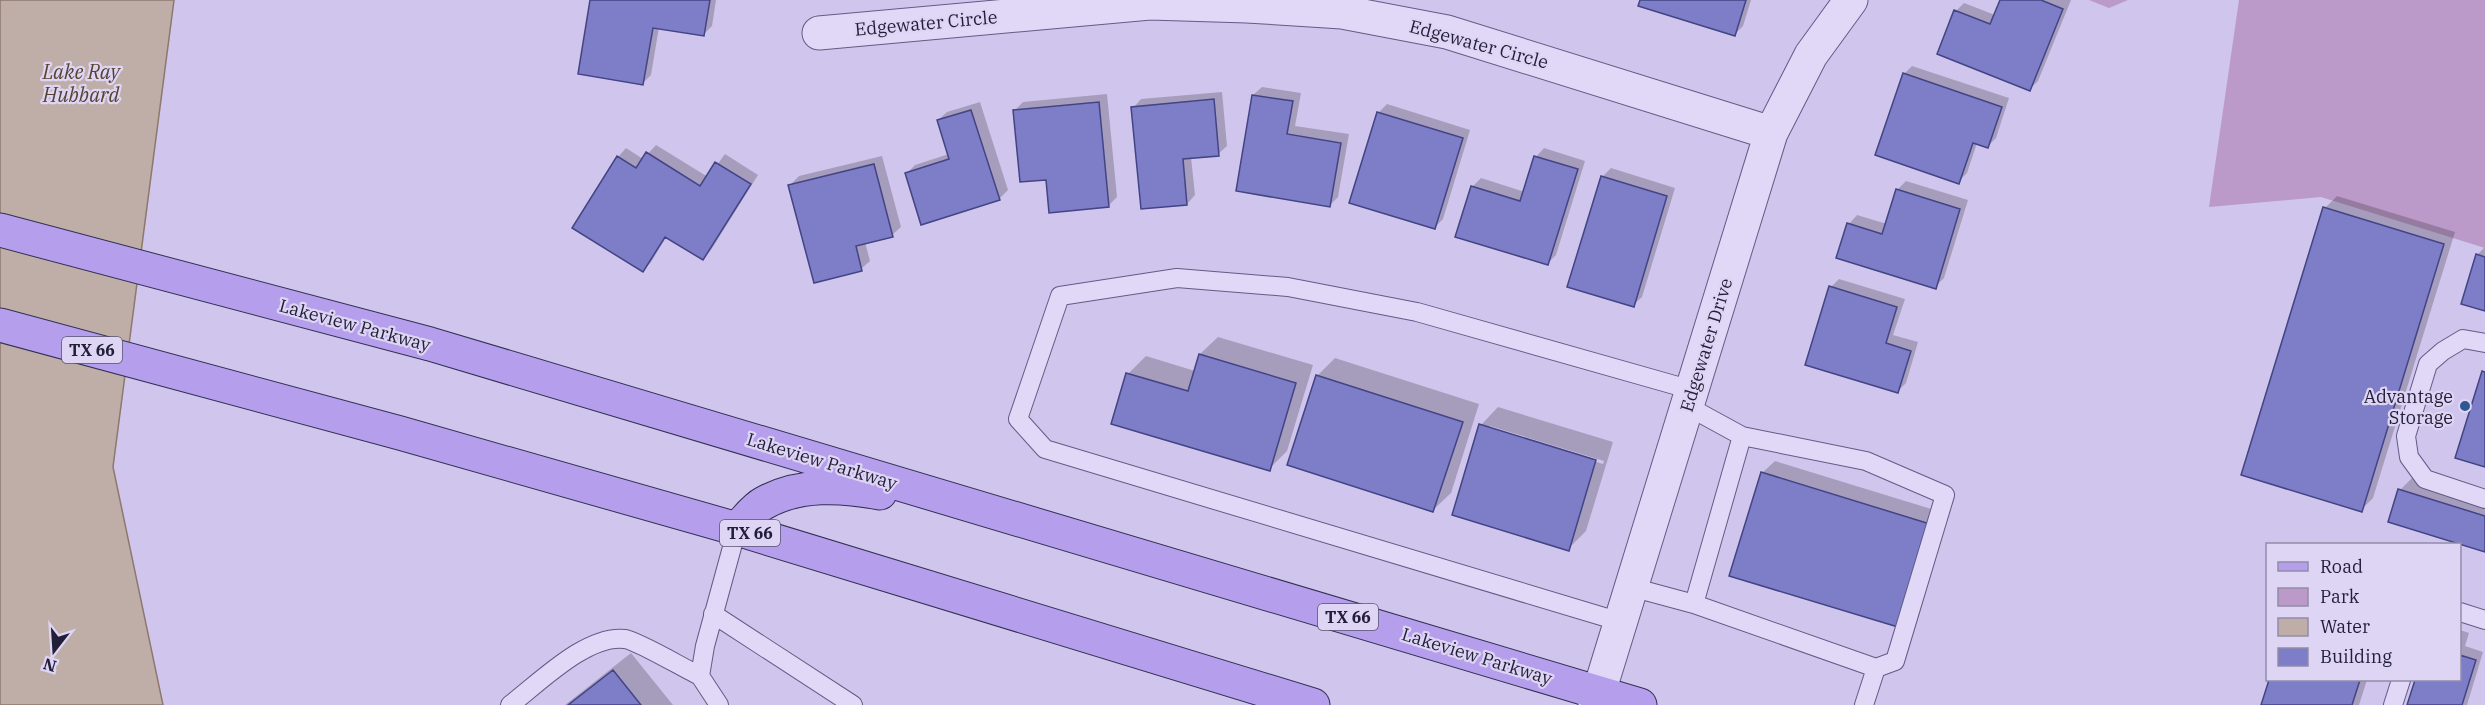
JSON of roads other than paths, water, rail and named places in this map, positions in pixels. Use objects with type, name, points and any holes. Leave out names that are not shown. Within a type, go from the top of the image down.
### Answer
[{"type":"main road","name":"Lakeview Parkway","points":[[0,230],[174,278],[430,344],[1020,520],[1597,698],[1640,705]]},
{"type":"main road","name":"TX 66","points":[[0,325],[400,433],[737,529],[1299,703]]},
{"type":"main road","points":[[737,529],[762,503],[798,488],[859,489],[1020,520]]},
{"type":"street","name":"Edgewater Drive","points":[[1597,698],[1771,133],[1811,55],[1851,0]]},
{"type":"street","name":"Edgewater Circle","points":[[819,33],[1150,3],[1342,12],[1447,32],[1771,133]]},
{"type":"lane","points":[[1621,622],[1045,449],[1018,419],[1060,296],[1177,278],[1288,287],[1416,312],[1690,398],[1742,436],[1866,461],[1945,495],[1895,661],[1876,668],[1694,604],[1631,587]]},
{"type":"lane","points":[[2485,343],[2463,339],[2443,351],[2428,364],[2406,436],[2409,457],[2425,479],[2485,499]]},
{"type":"lane","points":[[1694,604],[1742,436]]},
{"type":"lane","points":[[700,676],[705,646],[737,529]]},
{"type":"lane","points":[[2461,612],[2485,620]]},
{"type":"lane","points":[[714,614],[854,705]]},
{"type":"lane","points":[[510,705],[580,651],[598,641],[626,639],[700,676],[719,705]]},
{"type":"lane","points":[[1864,705],[1876,668]]},
{"type":"lane","points":[[2393,705],[2401,681]]},
{"type":"water","name":"Lake Ray Hubbard","points":[[0,0],[174,0],[113,467],[163,705],[0,705]]},
{"type":"place","name":"Advantage Storage","points":[[2465,406]]}]
